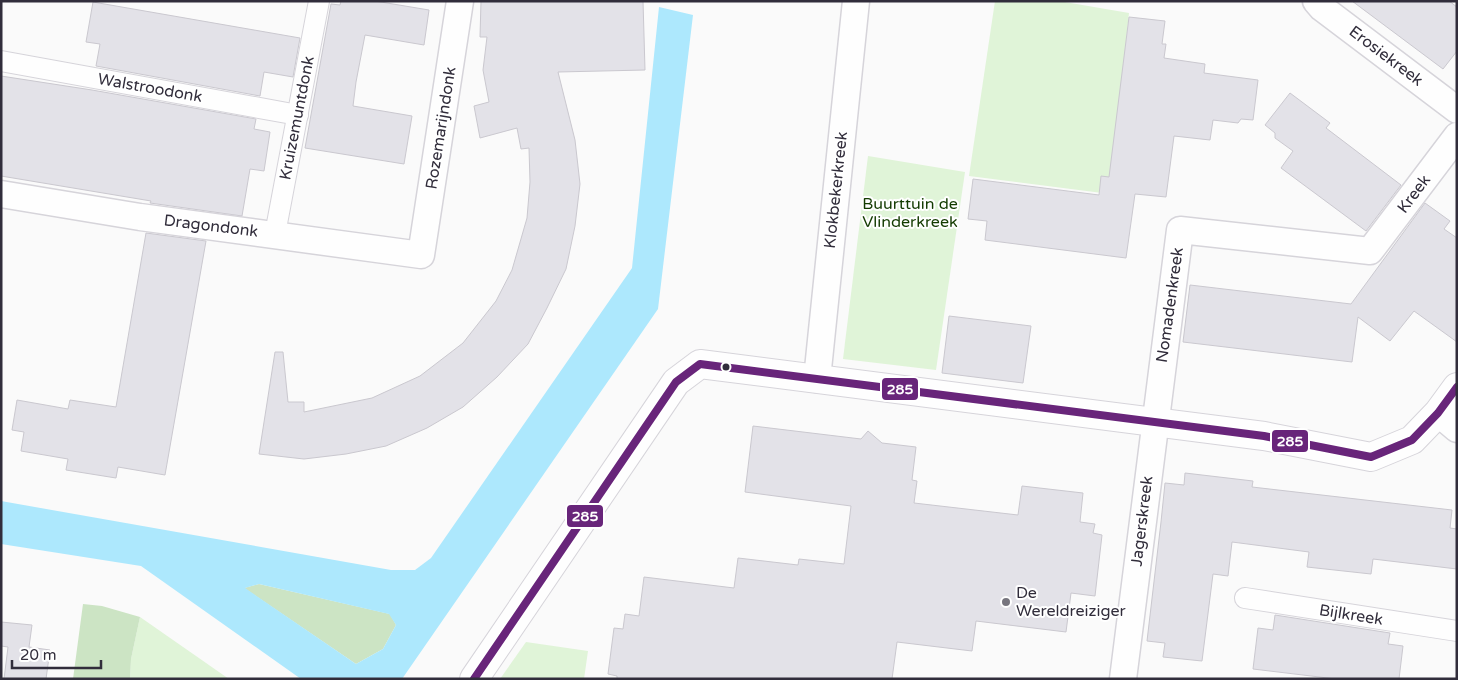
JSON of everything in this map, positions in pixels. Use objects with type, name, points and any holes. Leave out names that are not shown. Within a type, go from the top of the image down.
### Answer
[{"type":"street","name":"Kruizemuntdonk","points":[[275,234],[319,1]]},
{"type":"street","name":"Rozemarijndonk","points":[[421,256],[460,1]]},
{"type":"street","name":"Klokbekerkreek","points":[[817,379],[856,1]]},
{"type":"street","name":"Erosiekreek","points":[[1316,1],[1322,8],[1457,110]]},
{"type":"street","name":"Walstroodonk","points":[[1,61],[298,115]]},
{"type":"street","name":"Kreek","points":[[1370,251],[1457,136]]},
{"type":"street","name":"Dragondonk","points":[[1,194],[140,217],[275,234],[421,256]]},
{"type":"street","name":"Nomadenkreek","points":[[1154,422],[1180,230],[1370,251]]},
{"type":"street","points":[[474,679],[676,382],[700,364],[1264,436],[1372,457],[1412,440],[1447,421],[1457,387]]},
{"type":"street","name":"Jagerskreek","points":[[1123,679],[1154,422]]},
{"type":"street","name":"Bijlkreek","points":[[1245,598],[1457,631]]},
{"type":"green space","points":[[995,1],[1059,1],[1129,13],[1110,194],[969,176]]},
{"type":"green space","name":"Buurttuin de Vlinderkreek","points":[[868,156],[965,172],[936,370],[843,359]]},
{"type":"green space","points":[[259,584],[390,614],[396,625],[383,649],[356,664],[244,588]]},
{"type":"green space","points":[[83,604],[102,606],[140,617],[131,659],[130,679],[73,679]]},
{"type":"green space","points":[[140,617],[229,679],[130,679],[131,659]]},
{"type":"green space","points":[[526,642],[588,651],[584,679],[500,679]]},
{"type":"water","points":[[659,7],[693,15],[658,309],[402,679],[301,679],[141,566],[1,544],[1,501],[391,570],[415,570],[431,558],[632,268]],"holes":[[[259,584],[389,614],[396,625],[383,649],[356,664],[245,588]]]},
{"type":"building","points":[[341,1],[375,1],[429,10],[424,45],[365,35],[356,82],[353,106],[412,116],[404,164],[305,148],[331,4],[340,5]]},
{"type":"building","points":[[481,1],[643,1],[645,70],[558,72],[575,140],[580,184],[575,226],[566,269],[547,308],[528,344],[497,377],[463,407],[427,428],[386,446],[346,454],[304,459],[259,454],[275,352],[283,352],[288,402],[304,402],[304,412],[372,398],[420,376],[463,343],[496,301],[512,270],[527,218],[530,182],[529,148],[521,149],[517,128],[480,138],[474,106],[489,102],[483,70],[487,37],[480,37]]},
{"type":"building","points":[[1352,1],[1449,1],[1457,7],[1457,51],[1443,69]]},
{"type":"building","points":[[93,2],[300,38],[293,77],[264,72],[260,96],[96,66],[100,44],[86,42]]},
{"type":"building","points":[[1129,17],[1165,21],[1162,44],[1166,44],[1164,58],[1205,64],[1204,73],[1258,80],[1253,120],[1241,119],[1238,123],[1213,120],[1210,140],[1174,136],[1166,197],[1135,194],[1126,258],[985,240],[987,221],[968,219],[973,179],[1099,195],[1101,176],[1109,177]]},
{"type":"building","points":[[1,76],[256,119],[254,129],[270,132],[264,171],[250,169],[242,216],[150,203],[151,201],[1,176]]},
{"type":"building","points":[[1290,93],[1330,123],[1326,128],[1401,185],[1366,231],[1281,168],[1293,151],[1275,138],[1275,133],[1265,125]]},
{"type":"building","points":[[1425,203],[1450,221],[1444,229],[1457,238],[1457,342],[1414,311],[1390,341],[1358,317],[1352,362],[1183,342],[1190,285],[1351,304]]},
{"type":"building","points":[[146,233],[206,241],[165,475],[118,467],[116,478],[66,470],[68,459],[21,451],[24,432],[12,430],[17,400],[68,409],[70,400],[116,407]]},
{"type":"building","points":[[949,316],[1031,326],[1023,383],[942,373]]},
{"type":"building","points":[[753,426],[861,439],[868,431],[882,443],[916,447],[912,480],[917,481],[914,503],[1018,515],[1022,486],[1083,493],[1080,522],[1095,524],[1093,533],[1102,535],[1095,596],[1071,593],[1066,632],[976,621],[972,651],[897,642],[892,679],[617,679],[617,676],[608,674],[614,628],[623,629],[625,614],[639,616],[644,577],[734,588],[738,558],[798,565],[799,559],[844,564],[851,506],[745,492]]},
{"type":"building","points":[[1185,473],[1253,481],[1252,487],[1452,510],[1450,528],[1457,529],[1457,569],[1373,559],[1371,574],[1307,567],[1309,552],[1232,542],[1228,576],[1213,574],[1202,661],[1163,657],[1165,643],[1147,641],[1165,483],[1184,485]]},
{"type":"building","points":[[1275,615],[1390,633],[1388,644],[1403,646],[1399,679],[1336,679],[1253,669],[1258,628],[1273,630]]},
{"type":"building","points":[[1,622],[32,625],[29,647],[50,650],[46,679],[4,679],[8,647],[1,646]]},
{"type":"transit line","name":"285","points":[[474,679],[676,382],[700,364],[1264,436],[1371,457],[1412,440],[1438,413],[1457,387]]},
{"type":"place","name":"De Wereldreiziger","points":[[1006,602]]}]
